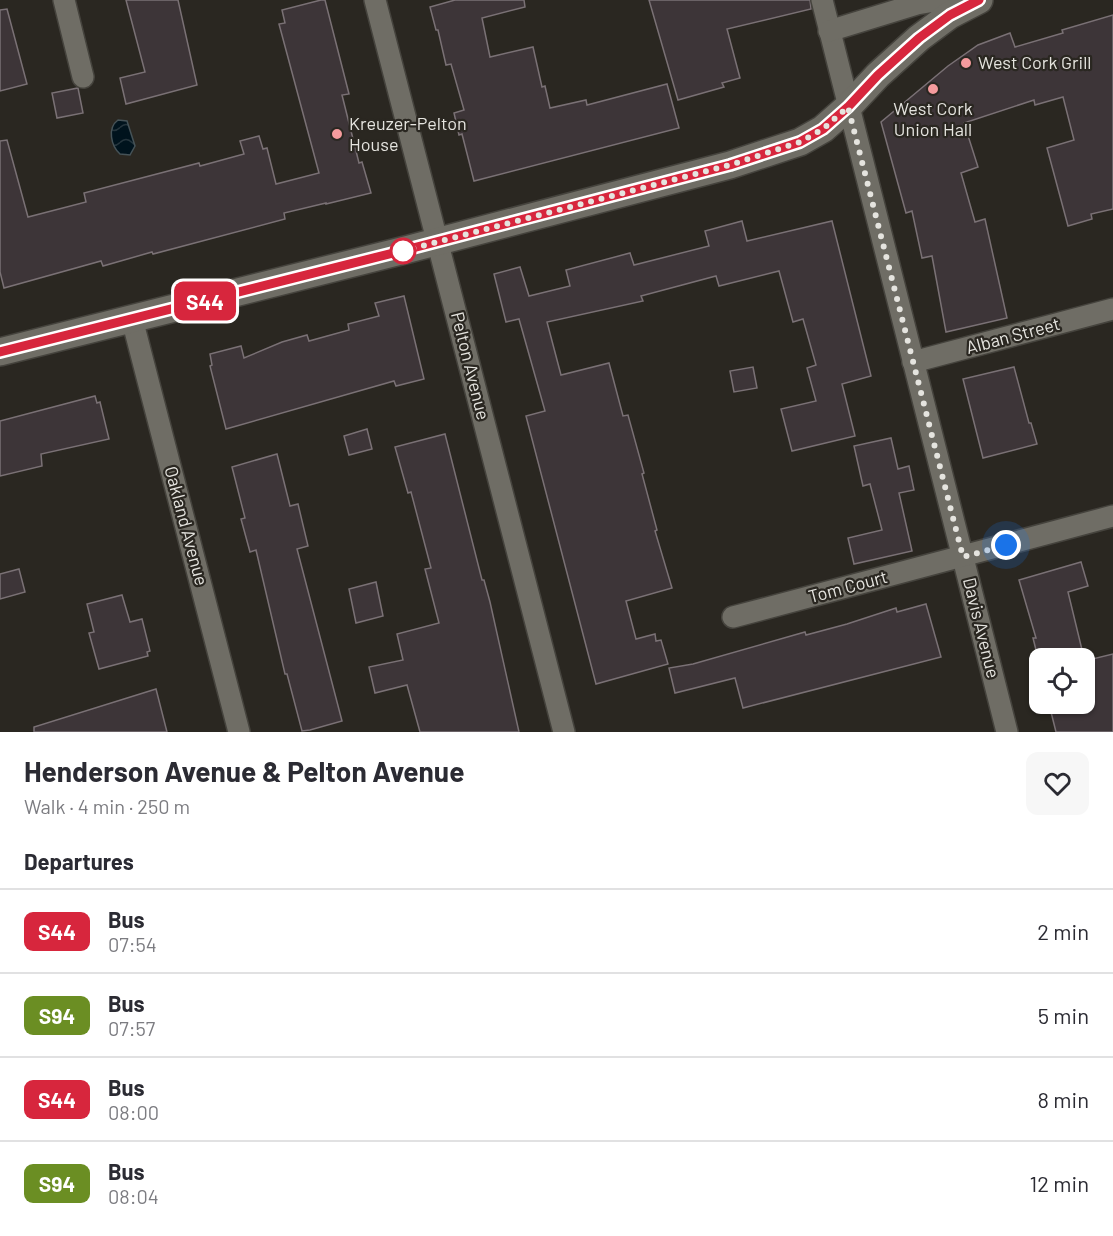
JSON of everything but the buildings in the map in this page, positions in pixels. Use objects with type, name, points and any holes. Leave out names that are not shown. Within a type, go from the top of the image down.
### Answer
[{"type":"street","points":[[64,0],[83,77]]},
{"type":"street","name":"Pelton Avenue","points":[[375,0],[564,732]]},
{"type":"street","name":"Davis Avenue","points":[[822,0],[1007,732]]},
{"type":"street","points":[[829,32],[917,4],[941,0]]},
{"type":"street","points":[[0,352],[438,242],[730,165],[800,142],[823,129],[919,38],[950,15],[979,0]]},
{"type":"street","name":"Alban Street","points":[[913,362],[1113,309]]},
{"type":"street","name":"Oakland Avenue","points":[[132,319],[239,732]]},
{"type":"street","name":"Tom Court","points":[[734,617],[1113,516]]},
{"type":"water","points":[[118,120],[127,121],[135,146],[130,155],[120,154],[113,142],[111,132]]},
{"type":"bus line","name":"S44","points":[[0,352],[730,165],[800,142],[823,129],[919,38],[950,15],[979,0]]},
{"type":"place","name":"West Cork Grill","points":[[966,63]]},
{"type":"place","name":"West Cork Union Hall","points":[[933,89]]},
{"type":"place","name":"Kreuzer-Pelton House","points":[[337,134]]},
{"type":"route","points":[[403,251],[730,165],[800,142],[823,129],[848,107],[963,557],[1006,545]]}]
